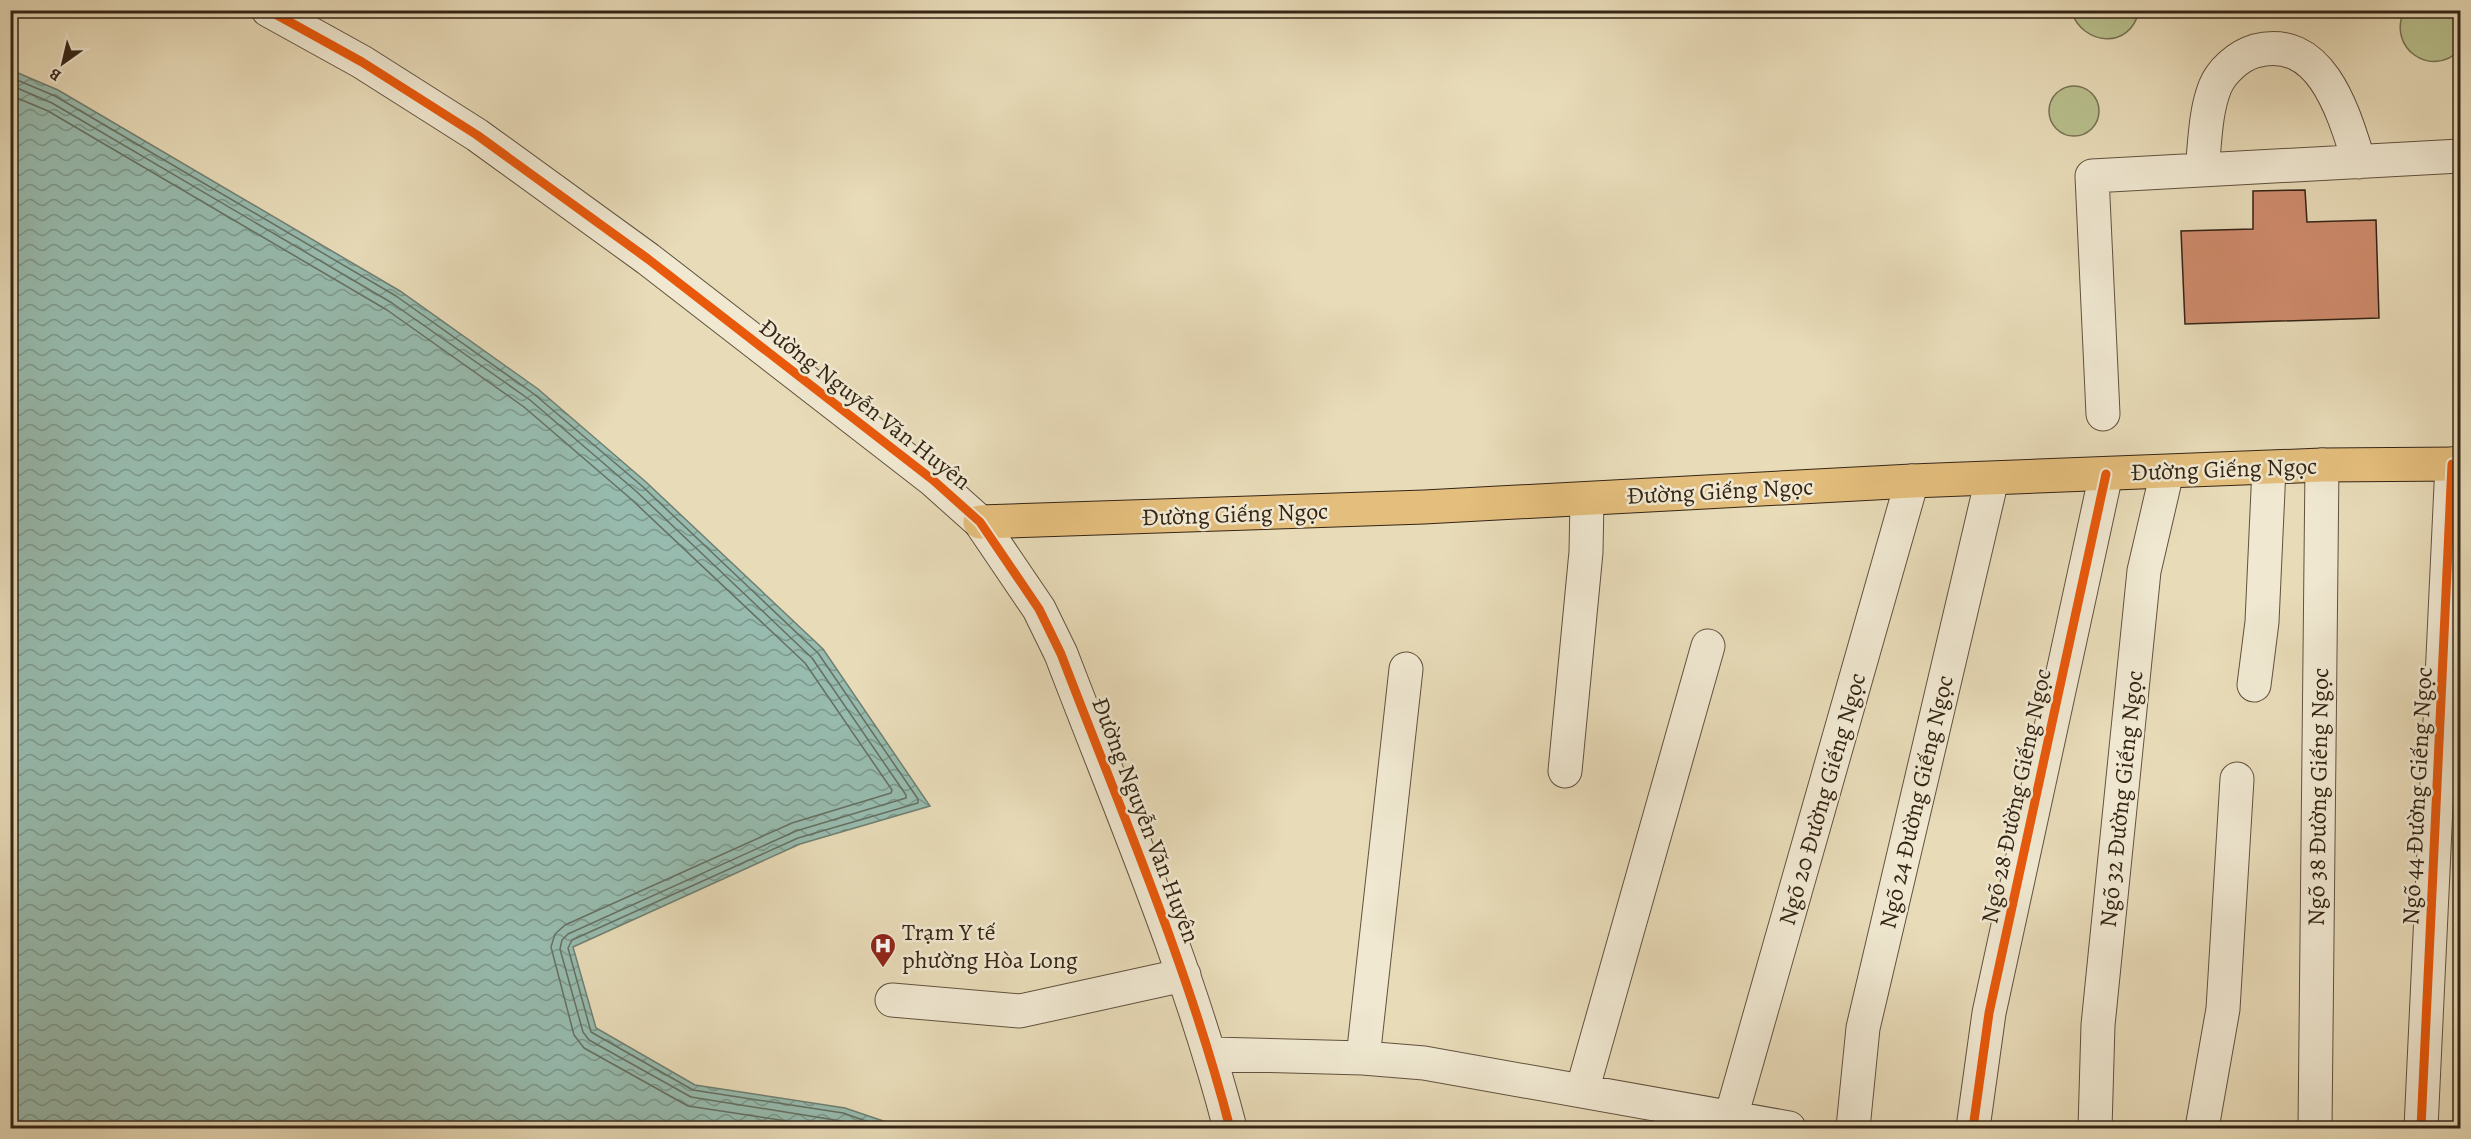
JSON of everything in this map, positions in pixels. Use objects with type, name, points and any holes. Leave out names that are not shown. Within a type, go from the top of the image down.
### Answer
[{"type":"main road","name":"Đường Giếng Ngọc","points":[[980,522],[1587,499],[1912,481],[2322,465],[2456,464]]},
{"type":"street","name":"Đường Nguyễn Văn Huyên","points":[[268,10],[362,62],[486,141],[648,258],[933,480],[980,522],[1039,609],[1061,654],[1184,975],[1211,1054],[1230,1128]]},
{"type":"street","points":[[2202,170],[2210,102],[2215,86],[2225,71],[2237,60],[2252,52],[2271,48],[2294,53],[2316,67],[2330,85],[2345,118],[2359,162]]},
{"type":"street","points":[[2103,414],[2092,176],[2460,156]]},
{"type":"street","name":"Ngõ 44 Đường Giếng Ngọc","points":[[2421,1128],[2456,464]]},
{"type":"street","name":"Ngõ 38 Đường Giếng Ngọc","points":[[2315,1128],[2322,465]]},
{"type":"street","points":[[2254,685],[2262,622],[2270,468]]},
{"type":"street","name":"Ngõ 32 Đường Giếng Ngọc","points":[[2095,1128],[2098,1025],[2144,571],[2167,472]]},
{"type":"street","name":"Ngõ 28 Đường Giếng Ngọc","points":[[1973,1128],[1989,1013],[2106,474]]},
{"type":"street","name":"Ngõ 24 Đường Giếng Ngọc","points":[[1853,1128],[1863,1028],[1992,479]]},
{"type":"street","name":"Ngõ 20 Đường Giếng Ngọc","points":[[1731,1117],[1912,481]]},
{"type":"street","points":[[1565,771],[1586,552],[1587,499]]},
{"type":"street","points":[[1582,1091],[1708,646]]},
{"type":"street","points":[[1363,1058],[1406,669]]},
{"type":"street","points":[[2202,1128],[2223,1009],[2237,780]]},
{"type":"street","points":[[892,1000],[1020,1011],[1184,975]]},
{"type":"street","points":[[1211,1054],[1363,1058],[1424,1063],[1789,1128]]},
{"type":"green space","points":[[2071,10],[2139,11],[2134,24],[2126,32],[2106,39],[2095,37],[2085,31],[2077,23]]},
{"type":"green space","points":[[2404,11],[2460,11],[2460,50],[2449,58],[2437,61],[2425,60],[2415,55],[2407,47],[2402,37],[2400,24]]},
{"type":"green space","points":[[2074,86],[2092,93],[2099,111],[2092,129],[2074,136],[2056,129],[2049,111],[2056,93]]},
{"type":"water","points":[[11,70],[58,90],[400,291],[538,389],[646,482],[823,649],[930,806],[800,844],[573,947],[596,1028],[695,1085],[845,1108],[904,1128],[11,1128]]},
{"type":"building","points":[[2305,190],[2307,222],[2376,220],[2379,318],[2185,324],[2181,231],[2253,229],[2253,191]]},
{"type":"cycle path","points":[[268,10],[362,62],[477,135],[648,259],[933,480],[980,522],[1039,609],[1061,654],[1174,948],[1230,1128]]},
{"type":"cycle path","points":[[2421,1128],[2452,464]]},
{"type":"cycle path","points":[[1973,1128],[1989,1013],[2106,474]]},
{"type":"place","name":"Trạm Y tế phường Hòa Long","points":[[883,969]]}]
